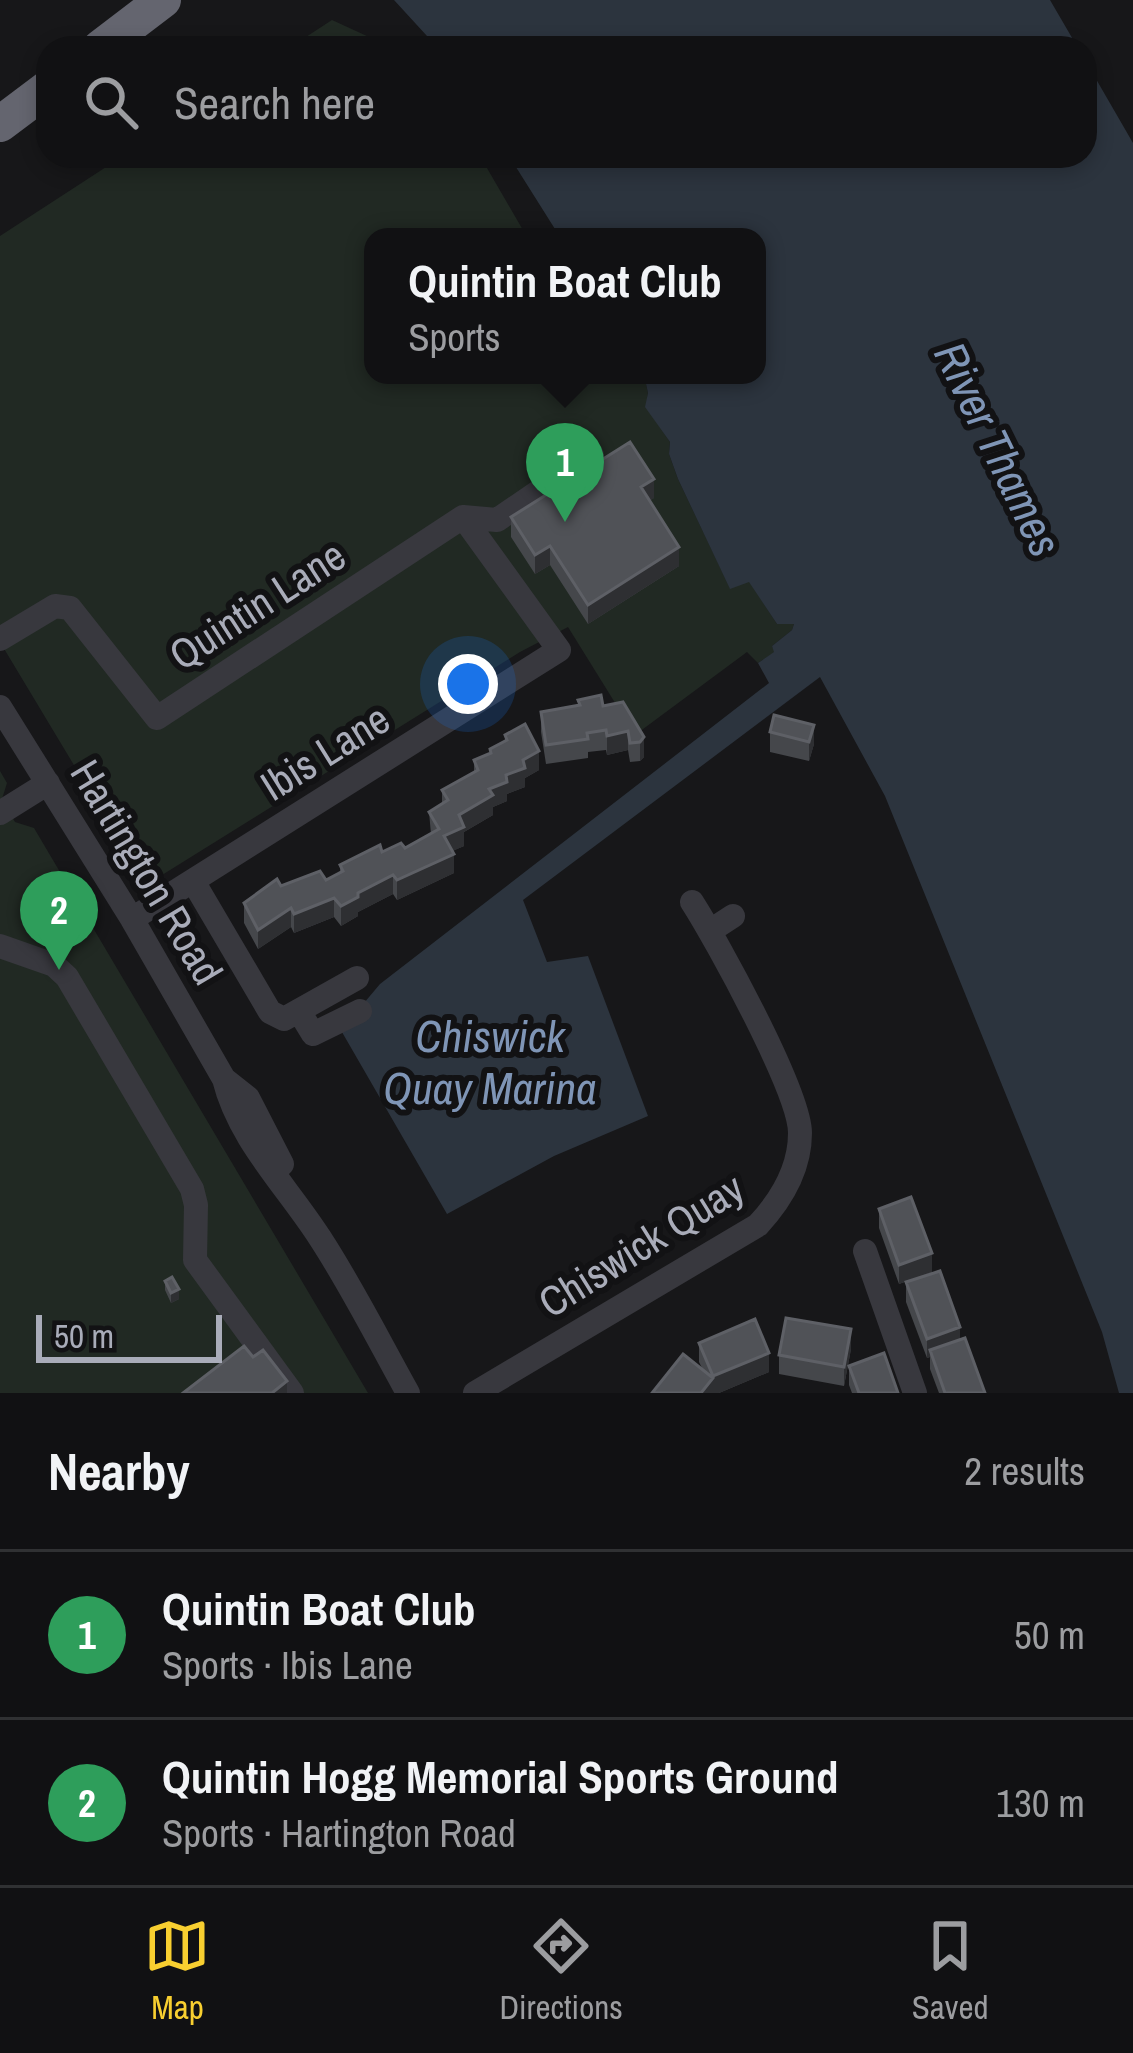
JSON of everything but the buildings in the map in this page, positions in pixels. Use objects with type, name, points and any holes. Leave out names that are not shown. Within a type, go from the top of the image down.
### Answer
[{"type":"highway","points":[[116,36],[163,0]]},
{"type":"highway","points":[[0,124],[36,97]]},
{"type":"street","points":[[463,517],[497,520],[592,455]]},
{"type":"street","name":"Quintin Lane","points":[[0,638],[56,606],[70,608],[157,718],[463,517]]},
{"type":"street","name":"Ibis Lane","points":[[132,919],[559,650],[463,517]]},
{"type":"street","name":"Hartington Road","points":[[0,707],[224,1078],[231,1107],[269,1170],[281,1178],[323,1243],[408,1393]]},
{"type":"street","points":[[0,813],[48,783]]},
{"type":"street","points":[[193,880],[270,1012],[284,1019],[357,978]]},
{"type":"street","name":"Chiswick Quay","points":[[475,1393],[758,1225],[783,1196],[798,1152],[798,1113],[692,902]]},
{"type":"street","points":[[710,931],[733,916]]},
{"type":"street","points":[[0,946],[54,965],[67,976],[196,1197],[195,1260],[292,1393]]},
{"type":"street","points":[[299,1011],[314,1034],[360,1011]]},
{"type":"street","points":[[865,1251],[915,1393]]},
{"type":"shaded area","points":[[332,20],[367,36],[307,36]]},
{"type":"shaded area","points":[[105,168],[487,168],[522,228],[364,228],[364,384],[646,384],[646,407],[670,442],[678,479],[730,588],[749,581],[777,624],[794,624],[792,630],[772,646],[775,652],[758,663],[747,652],[635,735],[568,627],[520,652],[146,885],[0,642],[0,236]]},
{"type":"shaded area","points":[[0,771],[7,783],[2,799],[15,822],[34,828],[368,1393],[0,1393]]},
{"type":"water","points":[[394,0],[1050,0],[1071,36],[427,36]]},
{"type":"water","points":[[1097,81],[1133,143],[1133,1393],[1119,1393],[1102,1332],[885,796],[820,677],[523,900],[547,962],[588,956],[648,1116],[554,1156],[447,1214],[335,1020],[364,1003],[380,984],[769,683],[758,663],[774,652],[772,646],[794,624],[777,624],[749,582],[730,589],[678,479],[670,442],[645,407],[646,384],[766,384],[766,228],[554,228],[517,168],[1097,168]]},
{"type":"place","name":"Quintin Boat Club","points":[[565,522]]},
{"type":"place","name":"Quintin Hogg Memorial Sports Ground","points":[[59,970]]},
{"type":"water label","name":"River Thames","points":[[998,449]]},
{"type":"water label","name":"Chiswick Quay Marina","points":[[490,1062]]}]
